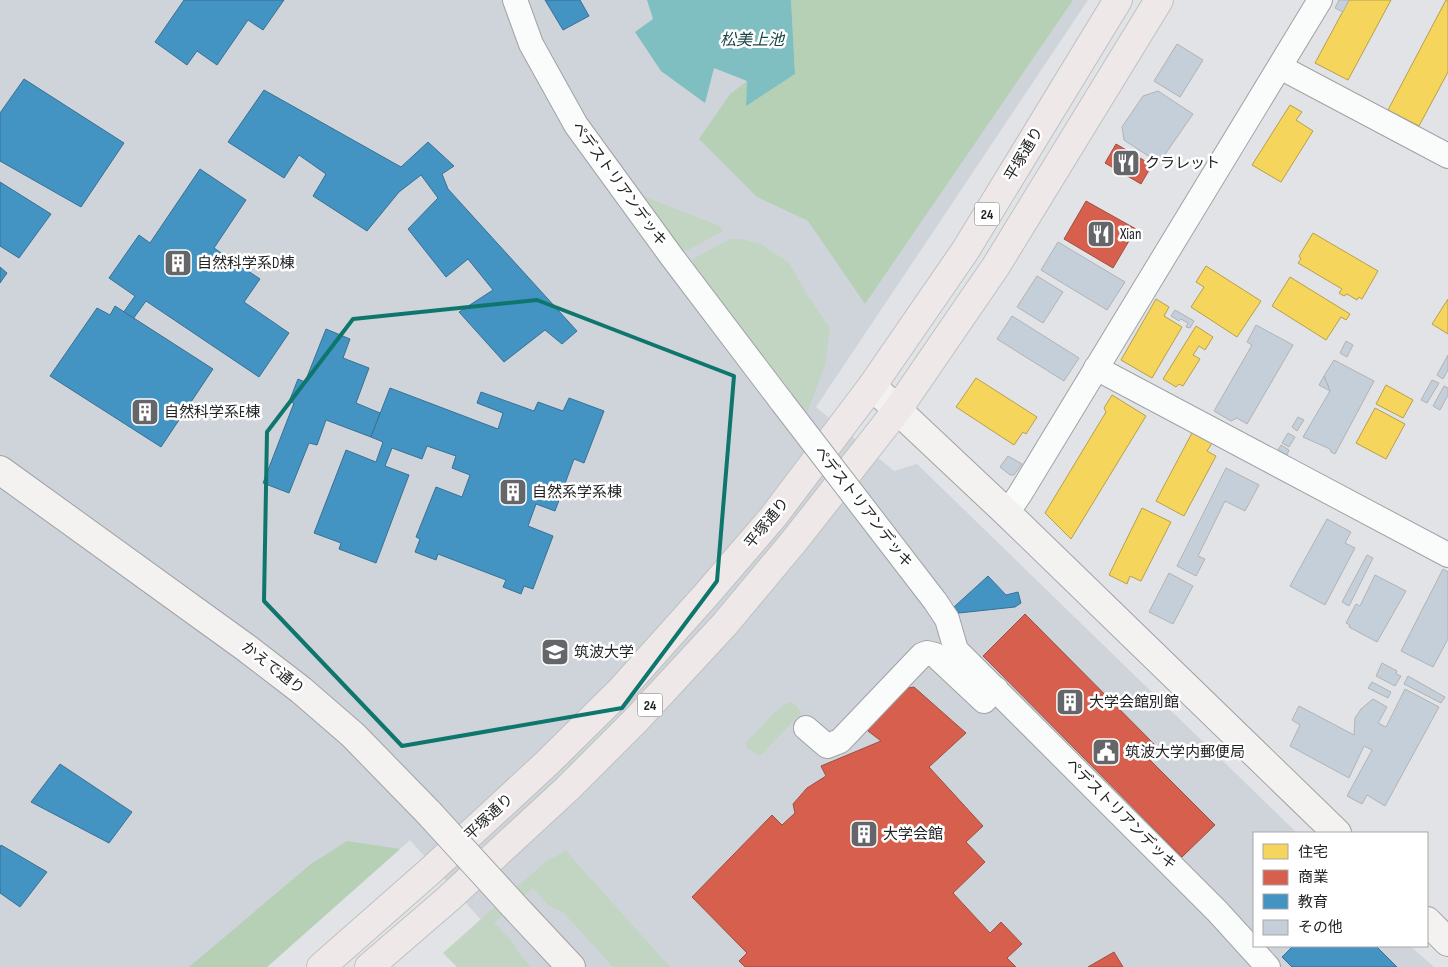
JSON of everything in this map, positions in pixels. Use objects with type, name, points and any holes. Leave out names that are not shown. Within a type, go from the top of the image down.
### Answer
[{"type":"main road","name":"平塚通り","points":[[321,967],[429,872],[546,764],[619,692],[773,517],[872,386],[965,251],[1118,0]]},
{"type":"main road","name":"24","points":[[369,967],[448,899],[560,795],[637,719],[725,624],[807,525],[898,410],[1001,258],[1159,0]]},
{"type":"street","name":"ペデストリアンデッキ","points":[[516,0],[531,44],[576,126],[672,257],[935,601],[947,619],[956,650],[990,695],[1124,818],[1217,911],[1268,967]]},
{"type":"street","points":[[1007,513],[1320,0]]},
{"type":"street","points":[[1280,67],[1448,156]]},
{"type":"street","points":[[1096,368],[1448,554]]},
{"type":"street","points":[[872,386],[1007,513],[1336,832]]},
{"type":"street","name":"かえで通り","points":[[0,470],[245,646],[354,735],[429,813],[570,967]]},
{"type":"street","points":[[806,728],[827,746],[840,741],[922,655],[927,653],[935,655],[990,695]]},
{"type":"street","points":[[1428,922],[1448,942]]},
{"type":"highlighted area","points":[[537,300],[734,376],[717,581],[622,708],[402,746],[264,601],[267,432],[353,319]]},
{"type":"shaded area","name":"筑波大学","points":[[0,0],[1088,0],[816,407],[894,471],[917,464],[1296,832],[1253,832],[1253,947],[1411,947],[1434,967],[523,967],[410,840],[267,967],[0,967]]},
{"type":"green space","points":[[791,0],[1073,0],[865,304],[808,221],[757,197],[699,139],[730,94],[747,81],[746,105],[795,74]]},
{"type":"green space","points":[[640,195],[720,226],[723,231],[683,251],[678,248]]},
{"type":"green space","points":[[730,239],[741,239],[761,244],[789,263],[830,328],[825,365],[806,416],[789,395],[790,392],[695,267],[693,259]]},
{"type":"green space","points":[[789,702],[795,704],[801,713],[759,756],[747,748],[746,742],[781,706]]},
{"type":"green space","points":[[347,841],[400,849],[267,967],[189,967],[311,864]]},
{"type":"green space","points":[[566,851],[670,967],[613,967],[563,912],[548,905],[533,888],[494,923],[511,940],[531,967],[457,967],[443,953],[545,862]]},
{"type":"water","name":"松美上池","points":[[647,0],[791,0],[795,74],[746,106],[747,81],[714,68],[705,103],[661,71],[635,32],[653,19]]},
{"type":"building: 住宅","points":[[1349,0],[1391,0],[1348,80],[1315,63]]},
{"type":"building: 住宅","points":[[1446,0],[1448,0],[1448,72],[1419,126],[1388,110]]},
{"type":"building: 住宅","points":[[1290,105],[1302,112],[1296,120],[1313,131],[1281,182],[1252,165]]},
{"type":"building: 住宅","points":[[1313,233],[1378,271],[1362,299],[1359,297],[1357,300],[1347,294],[1344,296],[1339,293],[1342,289],[1298,263],[1301,259],[1299,256]]},
{"type":"building: 住宅","points":[[1206,266],[1261,301],[1237,337],[1191,307],[1204,287],[1196,282]]},
{"type":"building: 住宅","points":[[1290,277],[1350,314],[1346,320],[1341,317],[1326,340],[1272,306]]},
{"type":"building: 住宅","points":[[1156,299],[1169,307],[1164,316],[1182,327],[1152,378],[1121,360]]},
{"type":"building: 住宅","points":[[1448,299],[1448,334],[1432,324]]},
{"type":"building: 住宅","points":[[1196,326],[1213,337],[1205,350],[1199,346],[1193,355],[1200,359],[1183,386],[1179,384],[1176,387],[1163,379]]},
{"type":"building: 住宅","points":[[976,378],[1037,417],[1026,434],[1023,432],[1014,445],[956,407]]},
{"type":"building: 住宅","points":[[1386,385],[1413,400],[1403,418],[1376,404]]},
{"type":"building: 住宅","points":[[1112,395],[1146,416],[1071,539],[1045,513],[1106,412],[1104,408]]},
{"type":"building: 住宅","points":[[1375,408],[1405,424],[1386,459],[1356,443]]},
{"type":"building: 住宅","points":[[1192,433],[1212,443],[1207,451],[1216,456],[1184,516],[1156,501]]},
{"type":"building: 住宅","points":[[1142,508],[1171,522],[1141,581],[1130,576],[1127,584],[1109,575]]},
{"type":"building: 商業","points":[[1116,144],[1152,165],[1141,184],[1105,163]]},
{"type":"building: 商業","points":[[1086,201],[1136,229],[1113,268],[1064,239]]},
{"type":"building: 商業","name":"大学会館別館","points":[[1025,614],[1157,747],[1147,757],[1215,825],[1182,857],[983,656]]},
{"type":"building: 商業","name":"大学会館","points":[[914,687],[966,733],[929,767],[983,826],[966,842],[985,862],[953,893],[990,933],[1001,922],[1022,944],[1007,958],[1016,967],[745,967],[739,961],[747,953],[692,897],[772,815],[782,825],[795,813],[793,804],[807,788],[826,776],[821,766],[881,741],[868,731],[896,690]]},
{"type":"building: 商業","points":[[1114,952],[1123,967],[1088,967]]},
{"type":"building: 教育","points":[[184,0],[284,0],[263,30],[248,20],[217,65],[197,51],[187,65],[155,42]]},
{"type":"building: 教育","points":[[545,0],[580,0],[589,16],[563,30]]},
{"type":"building: 教育","points":[[24,79],[124,143],[81,207],[0,161],[0,113]]},
{"type":"building: 教育","points":[[264,90],[401,167],[428,142],[454,166],[442,174],[448,189],[577,331],[562,344],[545,330],[504,362],[459,312],[493,290],[468,259],[446,277],[408,229],[438,198],[421,175],[399,192],[367,231],[313,196],[326,174],[299,155],[284,178],[228,142]]},
{"type":"building: 教育","name":"自然科学系D棟","points":[[200,169],[246,200],[214,248],[260,279],[244,302],[289,333],[259,377],[146,301],[133,319],[123,313],[135,296],[109,278],[139,235],[150,243]]},
{"type":"building: 教育","points":[[0,182],[51,214],[19,258],[0,246]]},
{"type":"building: 教育","points":[[0,267],[7,273],[0,283]]},
{"type":"building: 教育","name":"自然科学系E棟","points":[[115,306],[213,369],[161,447],[50,376],[97,308],[110,315]]},
{"type":"building: 教育","points":[[326,329],[350,339],[343,358],[369,368],[356,403],[380,413],[371,437],[326,420],[317,445],[309,443],[289,493],[263,483],[294,403],[289,402],[298,379],[305,382]]},
{"type":"building: 教育","name":"自然系学系棟","points":[[390,388],[498,429],[503,413],[477,403],[481,392],[534,411],[538,402],[563,411],[569,398],[604,411],[584,463],[574,459],[555,511],[536,504],[528,526],[553,536],[533,589],[524,586],[521,594],[503,587],[506,580],[438,554],[436,560],[415,552],[420,539],[416,537],[436,487],[462,497],[470,475],[452,468],[456,456],[427,446],[422,459],[392,448],[385,466],[409,475],[376,563],[339,549],[341,543],[314,533],[346,450],[376,462],[383,442],[371,437]]},
{"type":"building: 教育","points":[[988,576],[1006,595],[1018,592],[1021,603],[1015,607],[959,613],[954,607]]},
{"type":"building: 教育","points":[[60,764],[132,812],[109,843],[31,802]]},
{"type":"building: 教育","points":[[1,845],[47,872],[20,907],[0,893]]},
{"type":"building: 教育","points":[[1292,947],[1377,947],[1397,967],[1292,967],[1282,957]]},
{"type":"building: その他","points":[[1339,0],[1349,0],[1343,12],[1335,8]]},
{"type":"building: その他","points":[[1177,44],[1203,60],[1180,97],[1154,81]]},
{"type":"building: その他","points":[[1158,91],[1193,114],[1159,163],[1124,140],[1122,127],[1143,96]]},
{"type":"building: その他","points":[[1058,242],[1125,282],[1107,310],[1041,270]]},
{"type":"building: その他","points":[[1037,276],[1063,292],[1043,323],[1017,307]]},
{"type":"building: その他","points":[[1175,310],[1194,321],[1190,328],[1186,327],[1188,323],[1181,319],[1179,321],[1171,316]]},
{"type":"building: その他","points":[[1012,316],[1079,358],[1064,381],[997,339]]},
{"type":"building: その他","points":[[1256,325],[1293,345],[1247,424],[1237,418],[1231,421],[1214,411],[1252,345],[1247,342]]},
{"type":"building: その他","points":[[1346,341],[1353,345],[1347,357],[1340,353]]},
{"type":"building: その他","points":[[1448,355],[1448,370],[1443,379],[1437,375]]},
{"type":"building: その他","points":[[1334,360],[1374,381],[1335,454],[1330,449],[1303,437],[1330,391],[1324,376]]},
{"type":"building: その他","points":[[1324,376],[1330,391],[1319,385]]},
{"type":"building: その他","points":[[1432,380],[1439,383],[1427,403],[1421,400]]},
{"type":"building: その他","points":[[1444,386],[1448,388],[1448,395],[1440,410],[1433,406]]},
{"type":"building: その他","points":[[1298,417],[1304,420],[1297,431],[1292,427]]},
{"type":"building: その他","points":[[1288,433],[1295,437],[1289,447],[1282,443]]},
{"type":"building: その他","points":[[1281,445],[1289,450],[1287,455],[1278,450]]},
{"type":"building: その他","points":[[1008,456],[1022,464],[1014,475],[1010,475],[1000,467]]},
{"type":"building: その他","points":[[1226,468],[1259,485],[1245,511],[1225,501],[1198,556],[1205,559],[1196,576],[1177,566]]},
{"type":"building: その他","points":[[1327,519],[1351,532],[1345,543],[1355,548],[1325,605],[1290,586]]},
{"type":"building: その他","points":[[1367,555],[1373,558],[1349,606],[1342,602]]},
{"type":"building: その他","points":[[1443,569],[1448,572],[1448,639],[1433,667],[1401,651]]},
{"type":"building: その他","points":[[1169,573],[1193,586],[1173,624],[1149,612]]},
{"type":"building: その他","points":[[1375,575],[1406,591],[1377,642],[1349,627],[1350,625],[1346,623],[1356,604],[1360,606]]},
{"type":"building: その他","points":[[1382,663],[1397,671],[1396,674],[1401,676],[1395,686],[1376,676]]},
{"type":"building: その他","points":[[1408,676],[1445,697],[1441,703],[1404,684]]},
{"type":"building: その他","points":[[1372,682],[1391,692],[1388,698],[1368,688]]},
{"type":"building: その他","points":[[1405,689],[1439,707],[1385,806],[1367,795],[1362,804],[1347,796],[1372,750],[1364,746],[1349,778],[1290,746],[1300,725],[1292,720],[1299,706],[1354,735],[1355,718],[1361,709],[1373,699],[1387,707],[1378,723],[1386,727]]},
{"type":"place","name":"クラレット","points":[[1126,163]]},
{"type":"place","name":"Xian","points":[[1101,234]]},
{"type":"place","name":"自然科学系D棟","points":[[178,263]]},
{"type":"place","name":"自然科学系E棟","points":[[145,412]]},
{"type":"place","name":"自然系学系棟","points":[[513,492]]},
{"type":"place","name":"筑波大学","points":[[555,652]]},
{"type":"place","name":"大学会館別館","points":[[1070,702]]},
{"type":"place","name":"筑波大学内郵便局","points":[[1106,752]]},
{"type":"place","name":"大学会館","points":[[864,834]]}]
